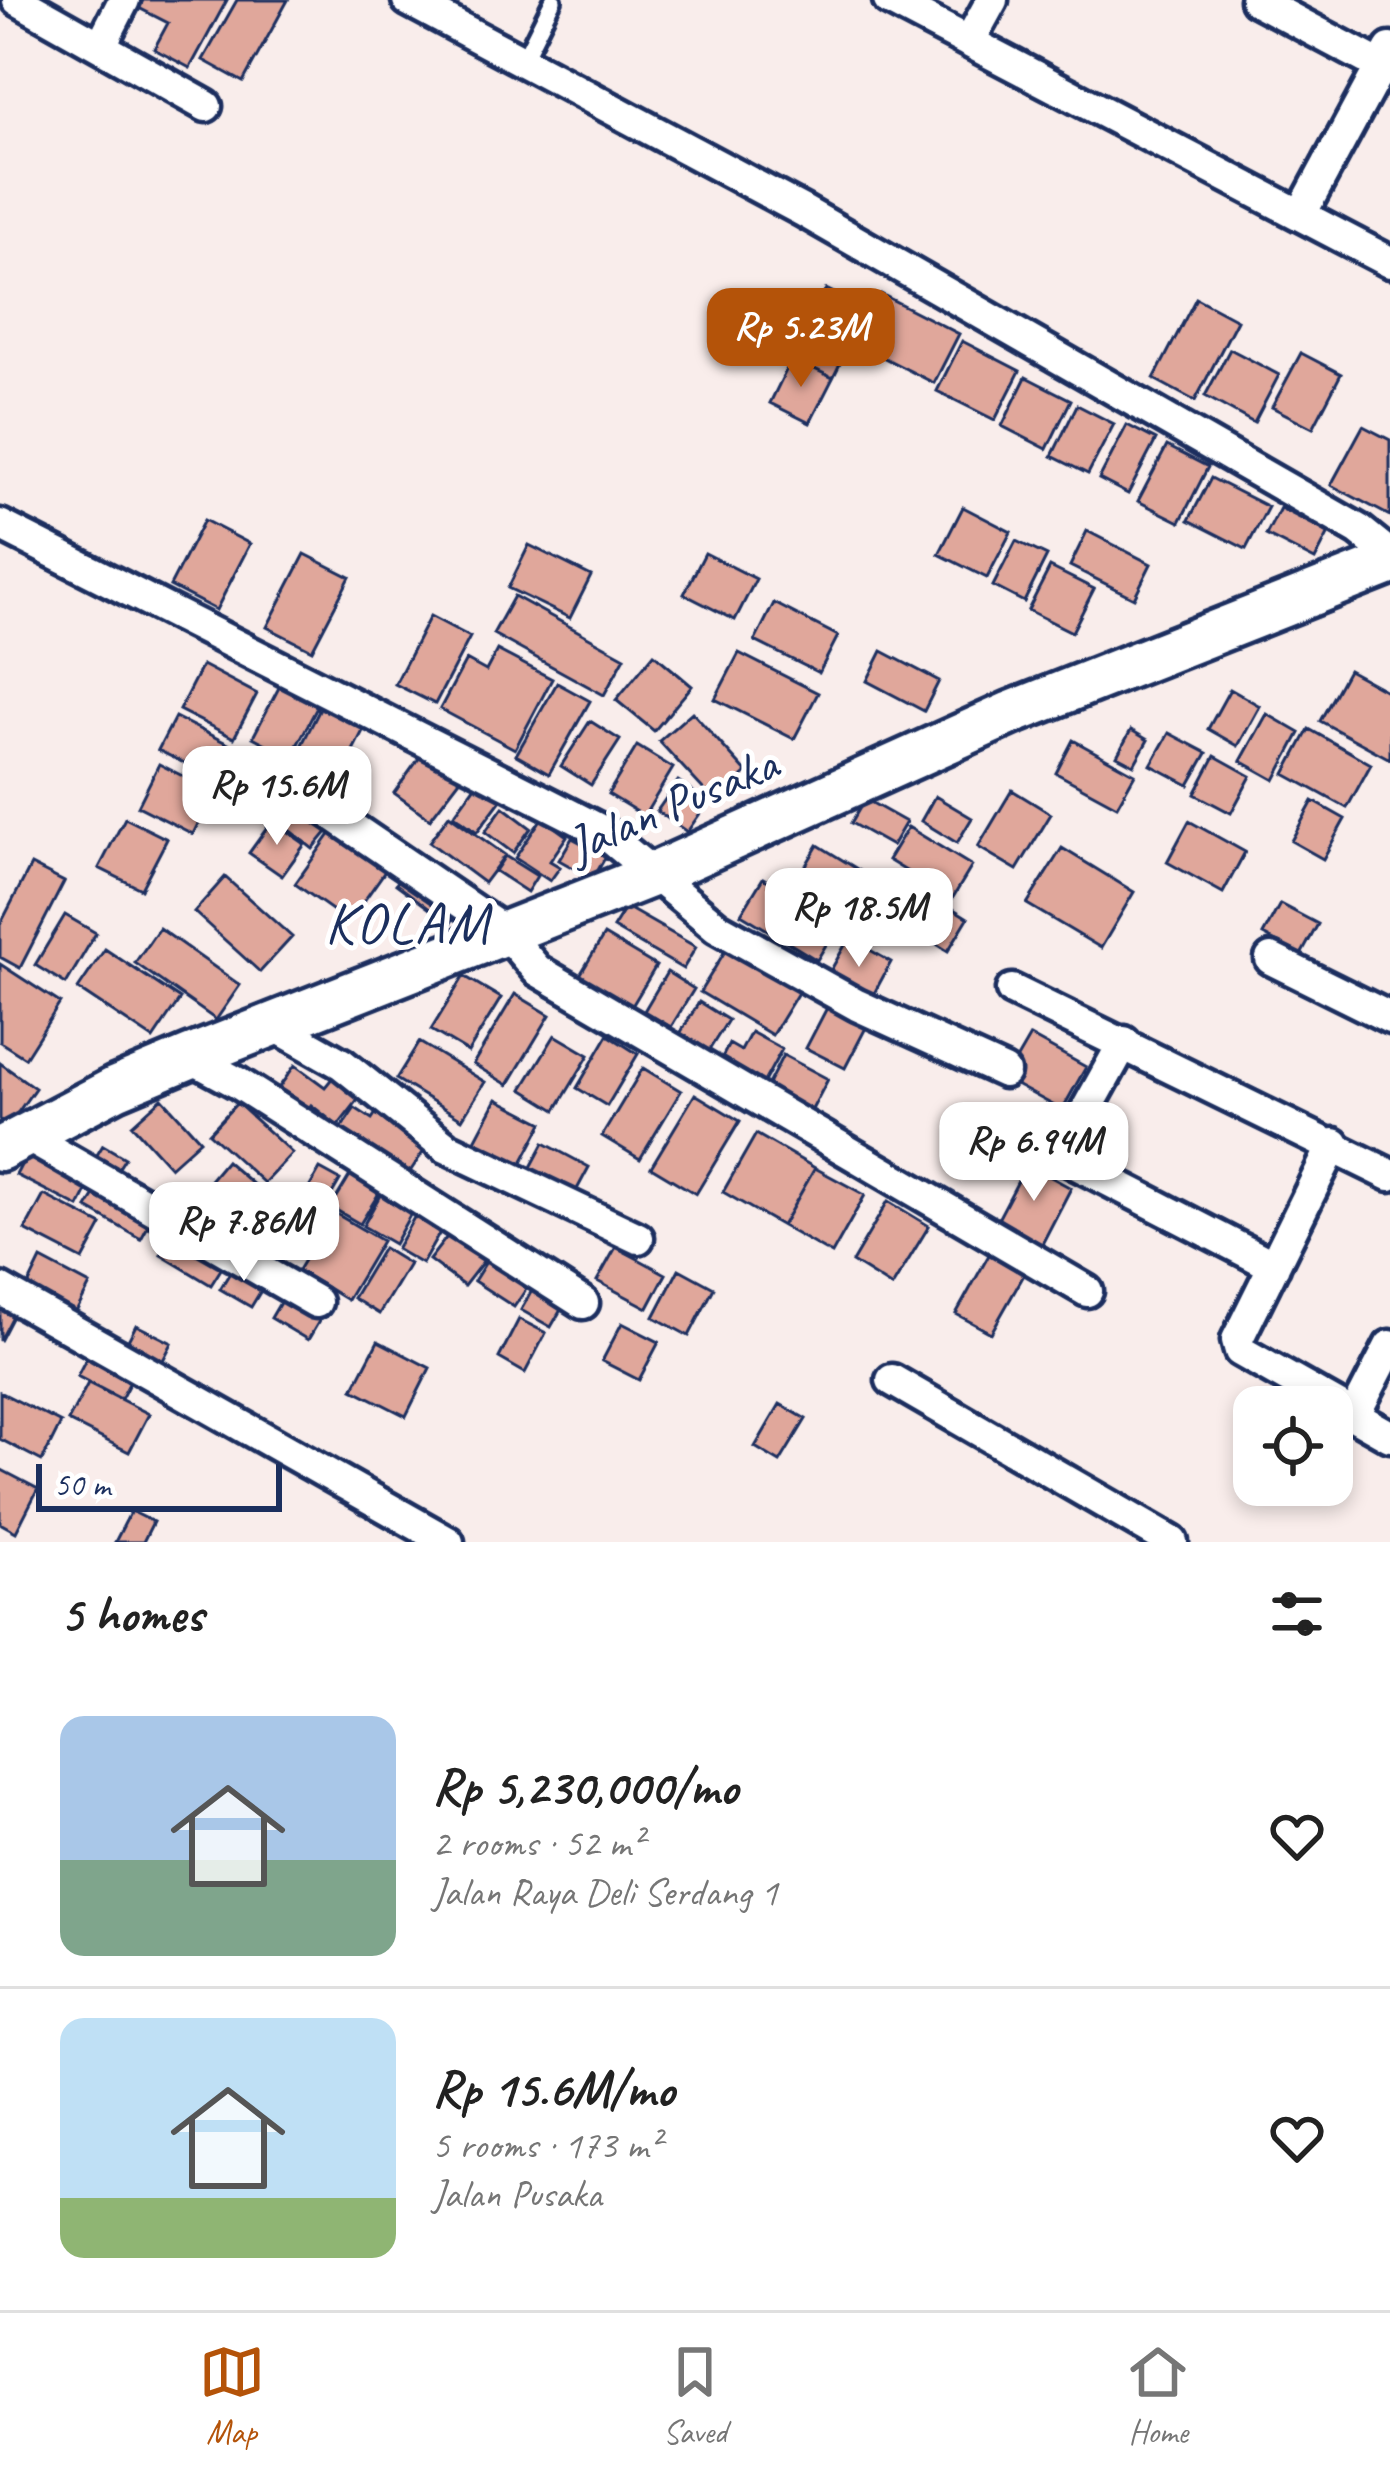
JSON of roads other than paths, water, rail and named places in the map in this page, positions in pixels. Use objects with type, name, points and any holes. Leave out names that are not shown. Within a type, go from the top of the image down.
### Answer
[{"type":"street","points":[[18,0],[206,106]]},
{"type":"street","points":[[101,45],[124,0]]},
{"type":"street","points":[[408,0],[844,235],[1359,530],[1390,559]]},
{"type":"street","points":[[889,0],[1390,262]]},
{"type":"street","points":[[969,42],[992,0]]},
{"type":"street","points":[[1256,0],[1387,62],[1301,214]]},
{"type":"street","points":[[0,525],[602,832],[717,927],[857,1005],[1004,1072]]},
{"type":"street","name":"Jalan Pusaka","points":[[9,1139],[116,1088],[652,874],[1011,713],[1390,559]]},
{"type":"street","points":[[326,809],[505,932],[536,970],[1087,1291]]},
{"type":"street","points":[[1271,959],[1390,1018]]},
{"type":"street","points":[[1012,990],[1390,1174]]},
{"type":"street","points":[[275,1025],[342,1064],[446,1147],[638,1238]]},
{"type":"street","points":[[1124,1042],[1061,1156],[1274,1266]]},
{"type":"street","points":[[190,1057],[583,1303]]},
{"type":"street","points":[[9,1139],[316,1302]]},
{"type":"street","points":[[1334,1144],[1237,1340],[1240,1351],[1390,1436]]},
{"type":"street","points":[[0,1289],[448,1542]]},
{"type":"street","points":[[1354,1416],[1390,1346]]},
{"type":"street","points":[[892,1380],[1172,1542]]},
{"type":"lane","points":[[523,60],[553,0]]},
{"type":"district","name":"KOLAM","points":[[408,923]]}]
